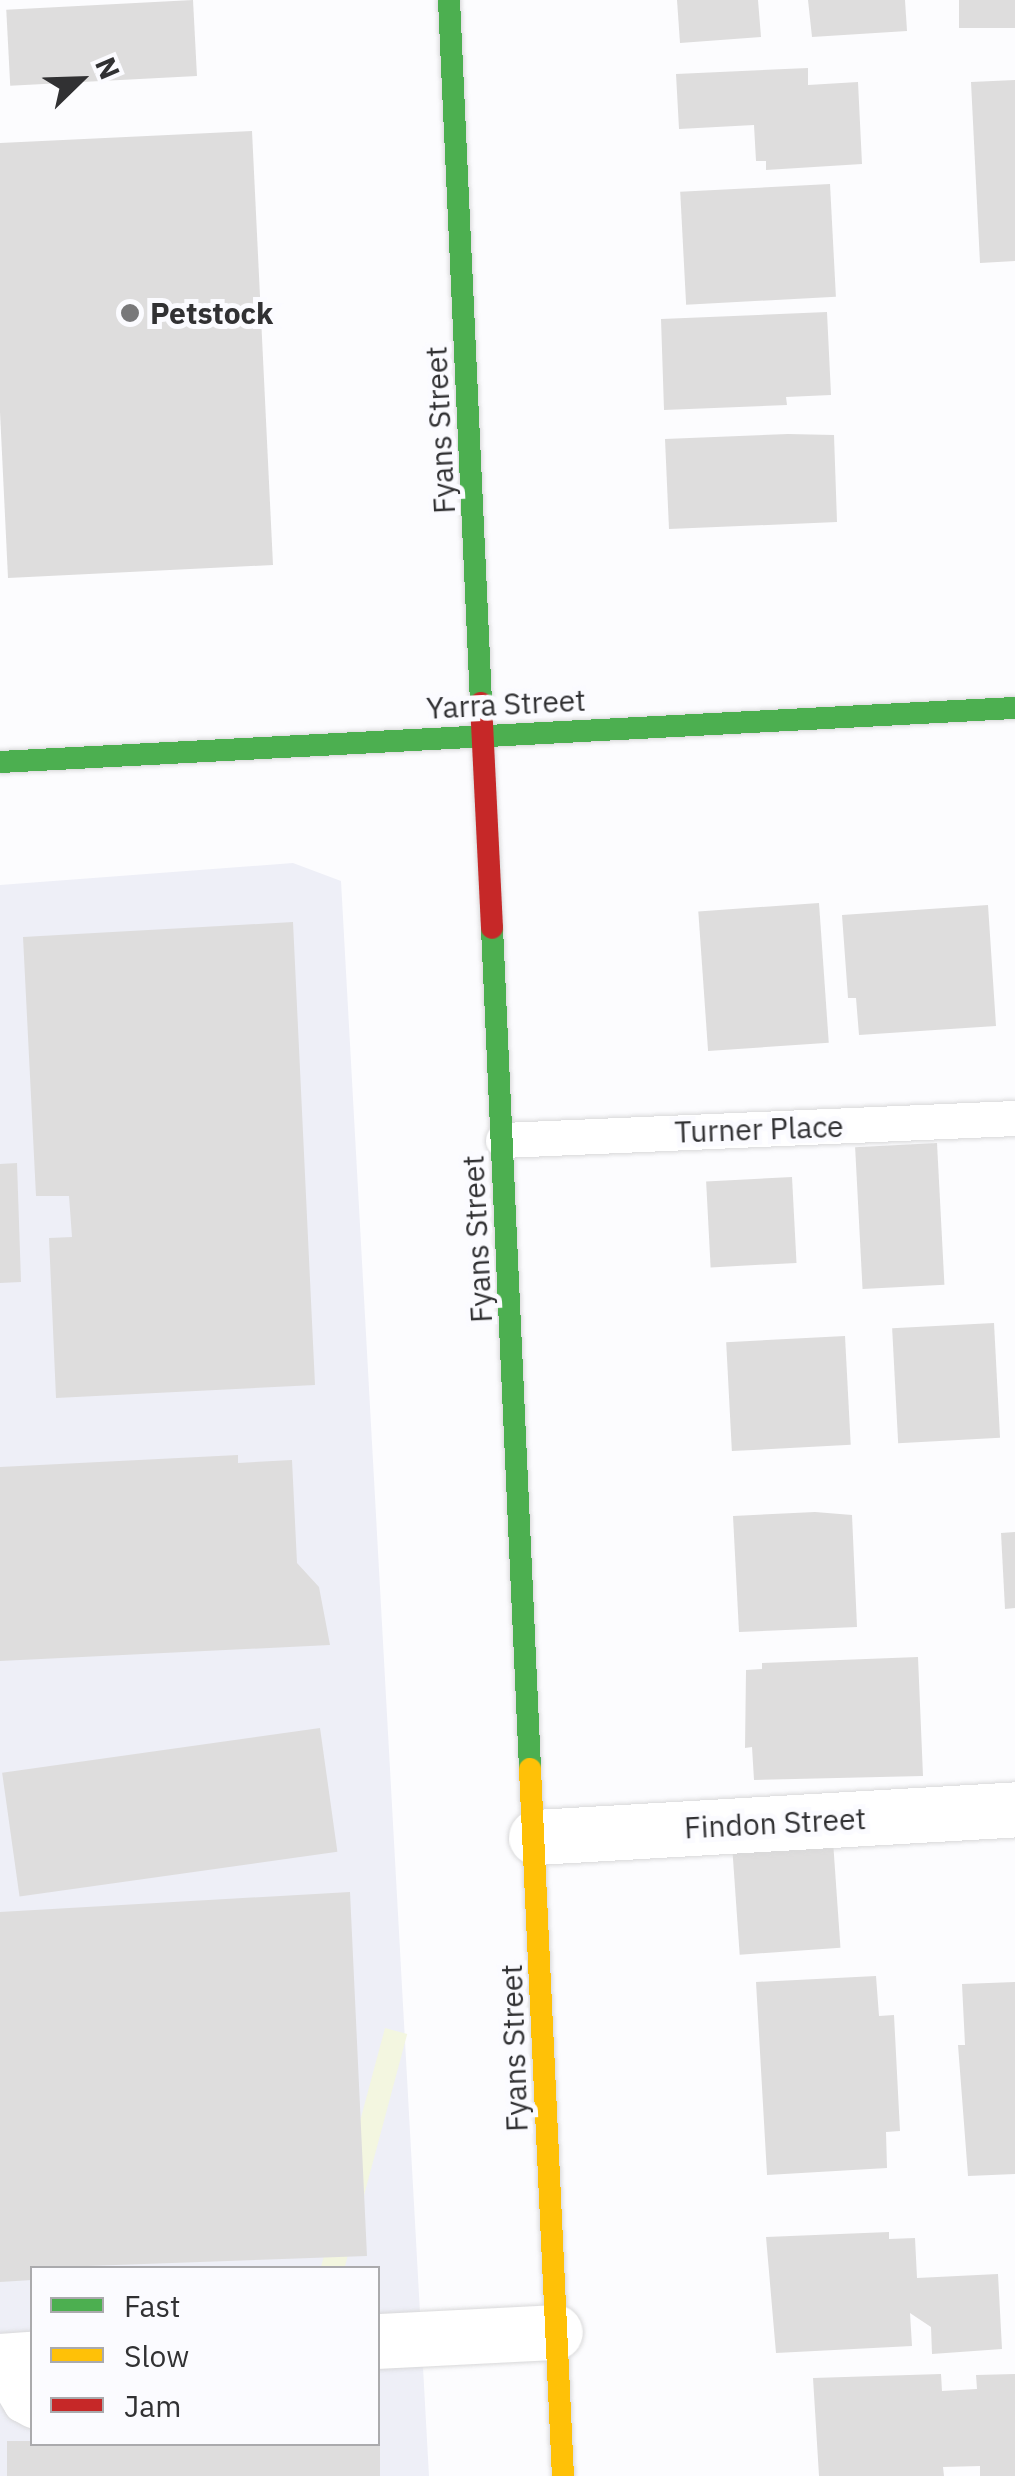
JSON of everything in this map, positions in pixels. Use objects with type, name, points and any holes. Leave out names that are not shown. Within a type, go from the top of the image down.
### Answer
[{"type":"main road","name":"Fyans Street","points":[[449,0],[486,735],[562,2476]]},
{"type":"main road","name":"Yarra Street","points":[[0,762],[1015,708]]},
{"type":"street","name":"Findon Street","points":[[536,1837],[1015,1810]]},
{"type":"street","points":[[380,2341],[554,2332]]},
{"type":"street","points":[[0,2361],[30,2359]]},
{"type":"lane","name":"Turner Place","points":[[503,1140],[1015,1118]]},
{"type":"lane","points":[[0,2369],[20,2404],[30,2409]]},
{"type":"shaded area","points":[[293,863],[341,881],[429,2476],[0,2476],[0,885]]},
{"type":"green space","points":[[385,2028],[407,2034],[345,2266],[321,2266]]},
{"type":"building","points":[[193,0],[197,76],[10,86],[6,10]]},
{"type":"building","points":[[677,0],[758,0],[761,37],[680,43]]},
{"type":"building","points":[[808,0],[905,0],[907,31],[812,37]]},
{"type":"building","points":[[959,0],[1015,0],[1015,28],[959,28]]},
{"type":"building","points":[[808,68],[808,85],[858,82],[862,164],[766,170],[766,161],[756,161],[754,125],[679,129],[676,74]]},
{"type":"building","points":[[1015,80],[1015,261],[980,263],[971,82]]},
{"type":"building","name":"Petstock","points":[[252,131],[273,565],[8,578],[0,412],[0,143]]},
{"type":"building","points":[[830,184],[836,297],[686,305],[680,192]]},
{"type":"building","points":[[827,312],[831,395],[786,397],[787,405],[664,410],[661,319]]},
{"type":"building","points":[[834,435],[837,522],[669,529],[665,439]]},
{"type":"building","points":[[819,903],[829,1043],[708,1051],[698,911]]},
{"type":"building","points":[[988,905],[996,1026],[859,1035],[856,998],[848,998],[842,915]]},
{"type":"building","points":[[293,922],[315,1385],[56,1398],[49,1238],[72,1237],[69,1196],[36,1196],[23,937]]},
{"type":"building","points":[[937,1143],[944,1285],[863,1289],[855,1147]]},
{"type":"building","points":[[17,1163],[21,1282],[0,1283],[0,1164]]},
{"type":"building","points":[[792,1177],[797,1263],[711,1267],[706,1182]]},
{"type":"building","points":[[994,1323],[1000,1438],[898,1443],[892,1328]]},
{"type":"building","points":[[845,1336],[851,1445],[732,1451],[726,1342]]},
{"type":"building","points":[[238,1455],[238,1463],[292,1460],[297,1563],[319,1587],[330,1645],[0,1661],[0,1467]]},
{"type":"building","points":[[815,1512],[852,1515],[857,1627],[739,1632],[733,1516]]},
{"type":"building","points":[[1015,1532],[1015,1608],[1005,1609],[1001,1533]]},
{"type":"building","points":[[918,1657],[923,1776],[754,1780],[752,1747],[745,1748],[746,1670],[762,1669],[762,1663]]},
{"type":"building","points":[[320,1728],[337,1852],[20,1896],[2,1773]]},
{"type":"building","points":[[833,1841],[840,1948],[740,1955],[732,1848]]},
{"type":"building","points":[[350,1892],[367,2256],[30,2266],[30,2280],[0,2282],[0,1912]]},
{"type":"building","points":[[876,1976],[879,2016],[894,2015],[900,2131],[886,2132],[887,2168],[767,2175],[756,1982]]},
{"type":"building","points":[[1015,1982],[1015,2174],[968,2176],[958,2045],[965,2045],[962,1984]]},
{"type":"building","points":[[889,2232],[889,2239],[915,2238],[917,2278],[998,2274],[1002,2349],[932,2354],[931,2327],[910,2313],[912,2346],[776,2353],[766,2237]]},
{"type":"building","points":[[941,2374],[942,2391],[977,2389],[976,2375],[1015,2374],[1015,2476],[980,2476],[980,2466],[943,2467],[944,2476],[819,2476],[813,2378]]},
{"type":"building","points":[[7,2441],[30,2441],[30,2446],[380,2446],[380,2476],[7,2476]]},
{"type":"traffic: fast","points":[[449,0],[481,703]]},
{"type":"traffic: fast","points":[[0,762],[1015,708]]},
{"type":"traffic: fast","points":[[492,928],[530,1769]]},
{"type":"traffic: slow","points":[[530,1769],[563,2476]]},
{"type":"traffic: jam","points":[[481,703],[492,928]]},
{"type":"place","name":"Petstock","points":[[130,313]]}]
